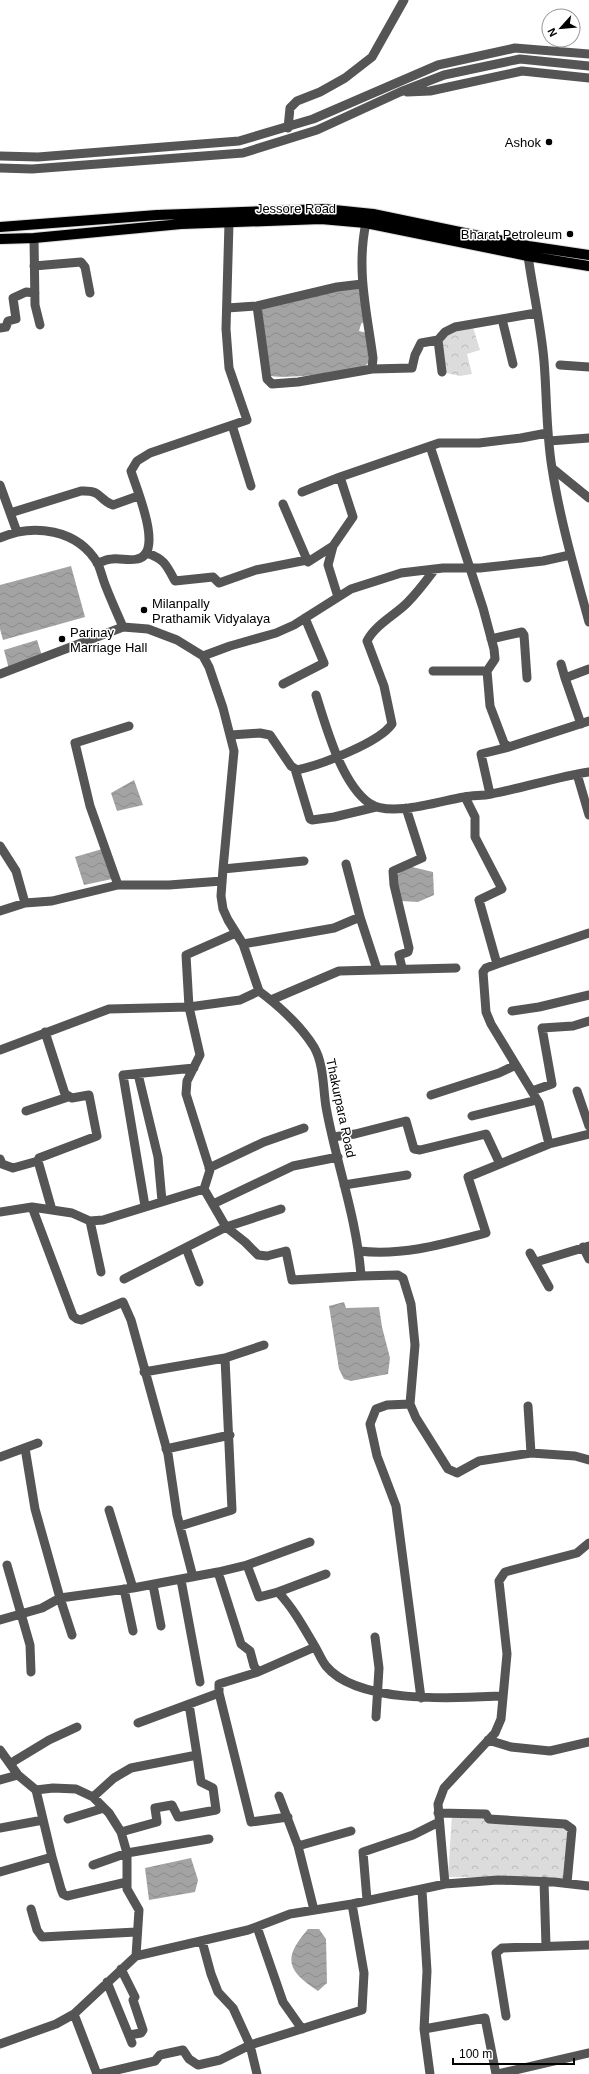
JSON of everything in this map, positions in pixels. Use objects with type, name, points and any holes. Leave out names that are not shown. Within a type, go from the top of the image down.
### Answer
[{"type":"main road","name":"Jessore Road","points":[[0,227],[157,215],[324,209],[373,214],[528,246],[589,255]]},
{"type":"main road","name":"Jessore Road","points":[[0,239],[34,238],[173,224],[321,219],[366,224],[528,256],[589,266]]},
{"type":"street","points":[[288,128],[290,108],[297,101],[320,92],[345,78],[372,57],[404,0]]},
{"type":"street","points":[[0,156],[38,157],[235,142],[288,128],[313,119],[438,65],[515,48],[589,54]]},
{"type":"street","points":[[0,168],[32,169],[242,153],[318,130],[400,92],[444,75],[512,60],[545,61],[589,66]]},
{"type":"street","points":[[400,92],[430,91],[522,72],[589,78]]},
{"type":"street","points":[[97,563],[111,559],[138,559],[146,553],[150,532],[138,496],[132,471],[136,461],[150,453],[246,420],[229,368],[227,308],[229,223]]},
{"type":"street","points":[[366,224],[361,251],[362,284],[373,358],[372,369]]},
{"type":"street","points":[[34,238],[35,305],[40,325]]},
{"type":"street","points":[[528,256],[536,313],[539,321],[544,363],[548,437],[552,468],[570,555],[589,622]]},
{"type":"street","points":[[34,266],[81,262],[85,267],[90,293]]},
{"type":"street","points":[[227,308],[257,306],[337,287],[362,284]]},
{"type":"street","points":[[0,328],[6,327],[8,321],[16,319],[13,298],[26,292],[35,293]]},
{"type":"street","points":[[257,306],[267,379],[272,384],[298,382],[372,369],[412,368],[415,355],[421,343],[438,340],[445,332],[455,327],[536,313]]},
{"type":"street","points":[[502,319],[513,364]]},
{"type":"street","points":[[438,340],[442,372]]},
{"type":"street","points":[[560,365],[589,367]]},
{"type":"street","points":[[232,426],[250,486]]},
{"type":"street","points":[[302,492],[340,477],[439,443],[479,443],[521,438],[548,437],[589,438]]},
{"type":"street","points":[[430,446],[470,568],[491,639],[495,659],[487,671],[490,706],[504,743],[509,747]]},
{"type":"street","points":[[552,468],[589,498]]},
{"type":"street","points":[[338,597],[328,565],[333,546],[353,517],[340,477]]},
{"type":"street","points":[[0,485],[17,532]]},
{"type":"street","points":[[10,513],[81,491],[93,490],[101,495],[106,502],[112,504],[138,496]]},
{"type":"street","points":[[283,504],[307,560]]},
{"type":"street","points":[[0,538],[26,530],[48,530],[69,537],[82,546],[97,563],[123,626]]},
{"type":"street","points":[[146,553],[160,558],[165,562],[175,581],[213,577],[219,583],[256,570],[307,560],[333,546]]},
{"type":"street","points":[[203,656],[230,646],[276,633],[306,618],[351,589],[401,573],[435,569],[521,564],[570,555]]},
{"type":"street","points":[[295,769],[302,769],[338,758],[364,745],[392,724],[384,686],[368,641],[372,633],[422,587],[435,569]]},
{"type":"street","points":[[283,684],[324,663],[306,618]]},
{"type":"street","points":[[0,674],[123,626],[148,629],[177,640],[203,656],[231,735],[234,751],[222,881],[223,909],[243,944],[259,991],[240,1000],[189,1007],[109,1009],[0,1050]]},
{"type":"street","points":[[491,639],[522,632],[524,635],[527,678]]},
{"type":"street","points":[[490,794],[481,754],[509,747],[585,722],[565,678],[561,664]]},
{"type":"street","points":[[565,678],[589,669]]},
{"type":"street","points":[[432,671],[487,671]]},
{"type":"street","points":[[316,694],[338,758],[350,780],[364,799],[376,807]]},
{"type":"street","points":[[118,885],[90,806],[75,744],[129,726]]},
{"type":"street","points":[[231,735],[260,733],[270,735],[295,769],[310,819],[312,820],[334,817],[376,807],[406,808],[490,794],[589,772]]},
{"type":"street","points":[[577,774],[589,815]]},
{"type":"street","points":[[465,797],[475,817],[475,837],[502,889],[479,900],[497,964]]},
{"type":"street","points":[[402,968],[399,955],[408,952],[409,948],[394,885],[393,871],[422,858],[406,808]]},
{"type":"street","points":[[0,846],[16,871],[25,903]]},
{"type":"street","points":[[223,869],[304,861]]},
{"type":"street","points":[[346,864],[360,917],[377,969]]},
{"type":"street","points":[[0,911],[25,903],[52,901],[118,885],[169,885],[222,881]]},
{"type":"street","points":[[243,944],[334,928],[360,917]]},
{"type":"street","points":[[204,1189],[210,1174],[210,1168],[186,1094],[187,1081],[200,1055],[189,1007],[186,955],[236,933]]},
{"type":"street","points":[[549,1144],[538,1100],[496,1034],[486,1012],[483,972],[486,968],[589,933]]},
{"type":"street","points":[[271,1000],[339,971],[402,968],[456,968]]},
{"type":"street","name":"Thakurpara Road","points":[[259,991],[271,1000],[299,1027],[315,1049],[359,1251],[361,1276]]},
{"type":"street","points":[[512,1011],[540,1007],[589,995]]},
{"type":"street","points":[[532,1091],[552,1084],[542,1028],[574,1026],[589,1021]]},
{"type":"street","points":[[45,1032],[68,1097]]},
{"type":"street","points":[[432,1095],[499,1073],[516,1065]]},
{"type":"street","points":[[145,1206],[123,1075],[194,1068]]},
{"type":"street","points":[[138,1074],[158,1157],[162,1201]]},
{"type":"street","points":[[577,1091],[589,1126]]},
{"type":"street","points":[[0,1159],[2,1164],[13,1168],[38,1161],[39,1158],[96,1136],[89,1095],[68,1097],[26,1111]]},
{"type":"street","points":[[472,1116],[538,1100]]},
{"type":"street","points":[[333,1137],[406,1121],[414,1149],[420,1150],[486,1134],[500,1164]]},
{"type":"street","points":[[210,1168],[264,1142],[304,1128]]},
{"type":"street","points":[[359,1251],[378,1253],[414,1250],[486,1233],[468,1177],[549,1144],[589,1134]]},
{"type":"street","points":[[213,1204],[294,1166],[338,1157]]},
{"type":"street","points":[[38,1161],[52,1210]]},
{"type":"street","points":[[344,1185],[407,1175]]},
{"type":"street","points":[[0,1212],[32,1207],[72,1212],[90,1221],[103,1220],[204,1189]]},
{"type":"street","points":[[204,1189],[226,1227],[245,1242],[258,1255],[266,1256],[286,1251],[292,1280],[398,1275],[403,1278],[407,1286],[411,1304],[415,1345],[410,1404],[416,1418],[448,1469],[458,1473],[478,1461],[532,1453],[574,1456],[589,1460]]},
{"type":"street","points":[[32,1207],[73,1316],[81,1320],[123,1302],[130,1320],[166,1449],[180,1526],[193,1577]]},
{"type":"street","points":[[124,1279],[226,1227],[281,1209]]},
{"type":"street","points":[[90,1221],[101,1272]]},
{"type":"street","points":[[536,1262],[586,1247],[589,1259]]},
{"type":"street","points":[[186,1248],[199,1282]]},
{"type":"street","points":[[530,1253],[548,1287]]},
{"type":"street","points":[[144,1372],[225,1358],[264,1345]]},
{"type":"street","points":[[180,1526],[232,1510],[230,1435],[225,1358]]},
{"type":"street","points":[[410,1404],[387,1405],[376,1409],[370,1424],[377,1456],[396,1506],[421,1698]]},
{"type":"street","points":[[528,1406],[532,1453]]},
{"type":"street","points":[[166,1449],[230,1435]]},
{"type":"street","points":[[0,1457],[38,1443]]},
{"type":"street","points":[[25,1448],[36,1509],[60,1598],[72,1635]]},
{"type":"street","points":[[109,1510],[125,1557],[134,1631]]},
{"type":"street","points":[[0,1620],[42,1608],[60,1598],[181,1580],[247,1565],[310,1542]]},
{"type":"street","points":[[444,1884],[438,1804],[444,1788],[495,1733],[501,1719],[507,1654],[500,1581],[502,1576],[505,1572],[577,1553],[589,1543]]},
{"type":"street","points":[[7,1564],[20,1615],[30,1644],[31,1672]]},
{"type":"street","points":[[247,1565],[259,1596],[278,1592],[326,1574]]},
{"type":"street","points":[[218,1572],[241,1644],[250,1651],[254,1666],[258,1672]]},
{"type":"street","points":[[181,1580],[200,1682]]},
{"type":"street","points":[[153,1584],[161,1626]]},
{"type":"street","points":[[278,1592],[299,1618],[326,1667],[341,1678],[366,1690],[421,1698],[502,1696]]},
{"type":"street","points":[[375,1636],[379,1668],[376,1717]]},
{"type":"street","points":[[288,1817],[250,1822],[219,1693],[219,1684],[258,1672],[315,1647]]},
{"type":"street","points":[[138,1723],[219,1693]]},
{"type":"street","points":[[121,1832],[157,1822],[155,1808],[172,1805],[178,1817],[216,1810],[213,1788],[201,1782],[189,1704]]},
{"type":"street","points":[[11,1763],[49,1740],[77,1727]]},
{"type":"street","points":[[488,1740],[511,1746],[550,1751],[589,1742]]},
{"type":"street","points":[[0,1750],[11,1763],[18,1775],[36,1790],[52,1857],[63,1894],[67,1896],[127,1882]]},
{"type":"street","points":[[93,1797],[114,1778],[131,1768],[197,1755]]},
{"type":"street","points":[[0,1780],[18,1775]]},
{"type":"street","points":[[36,1790],[76,1788],[93,1797],[104,1808],[121,1832],[127,1853],[127,1889],[139,1910],[136,1932],[136,1956]]},
{"type":"street","points":[[279,1796],[298,1846],[314,1910]]},
{"type":"street","points":[[68,1819],[104,1808]]},
{"type":"street","points":[[367,1900],[363,1852],[413,1835],[439,1817],[486,1814],[489,1819],[565,1824],[572,1829],[567,1882]]},
{"type":"street","points":[[0,1828],[43,1820]]},
{"type":"street","points":[[298,1846],[351,1831]]},
{"type":"street","points":[[93,1865],[127,1853],[209,1839]]},
{"type":"street","points":[[0,1872],[52,1857]]},
{"type":"street","points":[[0,2044],[56,2024],[74,2014],[120,1969],[136,1956],[257,1927],[290,1914],[352,1904],[444,1884],[498,1880],[567,1882],[589,1886]]},
{"type":"street","points":[[544,1881],[546,1946]]},
{"type":"street","points":[[422,1890],[427,1971],[424,2029],[430,2074]]},
{"type":"street","points":[[74,2014],[98,2074],[154,2060],[160,2055],[183,2050],[188,2059],[198,2065],[220,2060],[250,2045],[362,2010],[364,1973],[352,1904]]},
{"type":"street","points":[[31,1910],[38,1934],[42,1937],[136,1932]]},
{"type":"street","points":[[257,1927],[283,2002],[302,2029]]},
{"type":"street","points":[[202,1941],[218,1992],[233,2008],[250,2045],[257,2074]]},
{"type":"street","points":[[506,2016],[496,1953],[502,1948],[589,1945]]},
{"type":"street","points":[[107,1982],[131,2039],[144,2030],[133,2000],[135,1997],[120,1969]]},
{"type":"street","points":[[424,2029],[484,2018],[497,2074],[589,2053]]},
{"type":"green space","points":[[472,324],[480,350],[467,354],[472,374],[460,376],[442,372],[440,350],[445,332]]},
{"type":"green space","points":[[452,1814],[569,1829],[565,1878],[448,1877]]},
{"type":"water","points":[[340,288],[359,288],[365,321],[361,324],[359,331],[367,333],[369,362],[362,368],[356,370],[332,374],[271,376],[259,308]]},
{"type":"water","points":[[71,566],[85,617],[3,640],[0,629],[0,585]]},
{"type":"water","points":[[37,640],[43,659],[9,669],[4,650]]},
{"type":"water","points":[[134,780],[143,805],[117,811],[111,793]]},
{"type":"water","points":[[102,849],[112,879],[84,885],[75,857]]},
{"type":"water","points":[[408,866],[433,872],[434,895],[418,902],[401,901],[396,876]]},
{"type":"water","points":[[344,1302],[346,1308],[379,1307],[382,1327],[390,1358],[388,1374],[351,1381],[344,1379],[339,1369],[329,1306]]},
{"type":"water","points":[[191,1858],[198,1880],[195,1892],[149,1900],[145,1868]]},
{"type":"water","points":[[308,1929],[319,1929],[326,1939],[327,1983],[318,1991],[299,1977],[294,1970],[292,1963],[292,1956],[295,1948]]},
{"type":"place","name":"Ashok","points":[[549,142]]},
{"type":"place","name":"Bharat Petroleum","points":[[570,234]]},
{"type":"place","name":"Milanpally Prathamik Vidyalaya","points":[[144,610]]},
{"type":"place","name":"Parinay Marriage Hall","points":[[62,639]]}]
